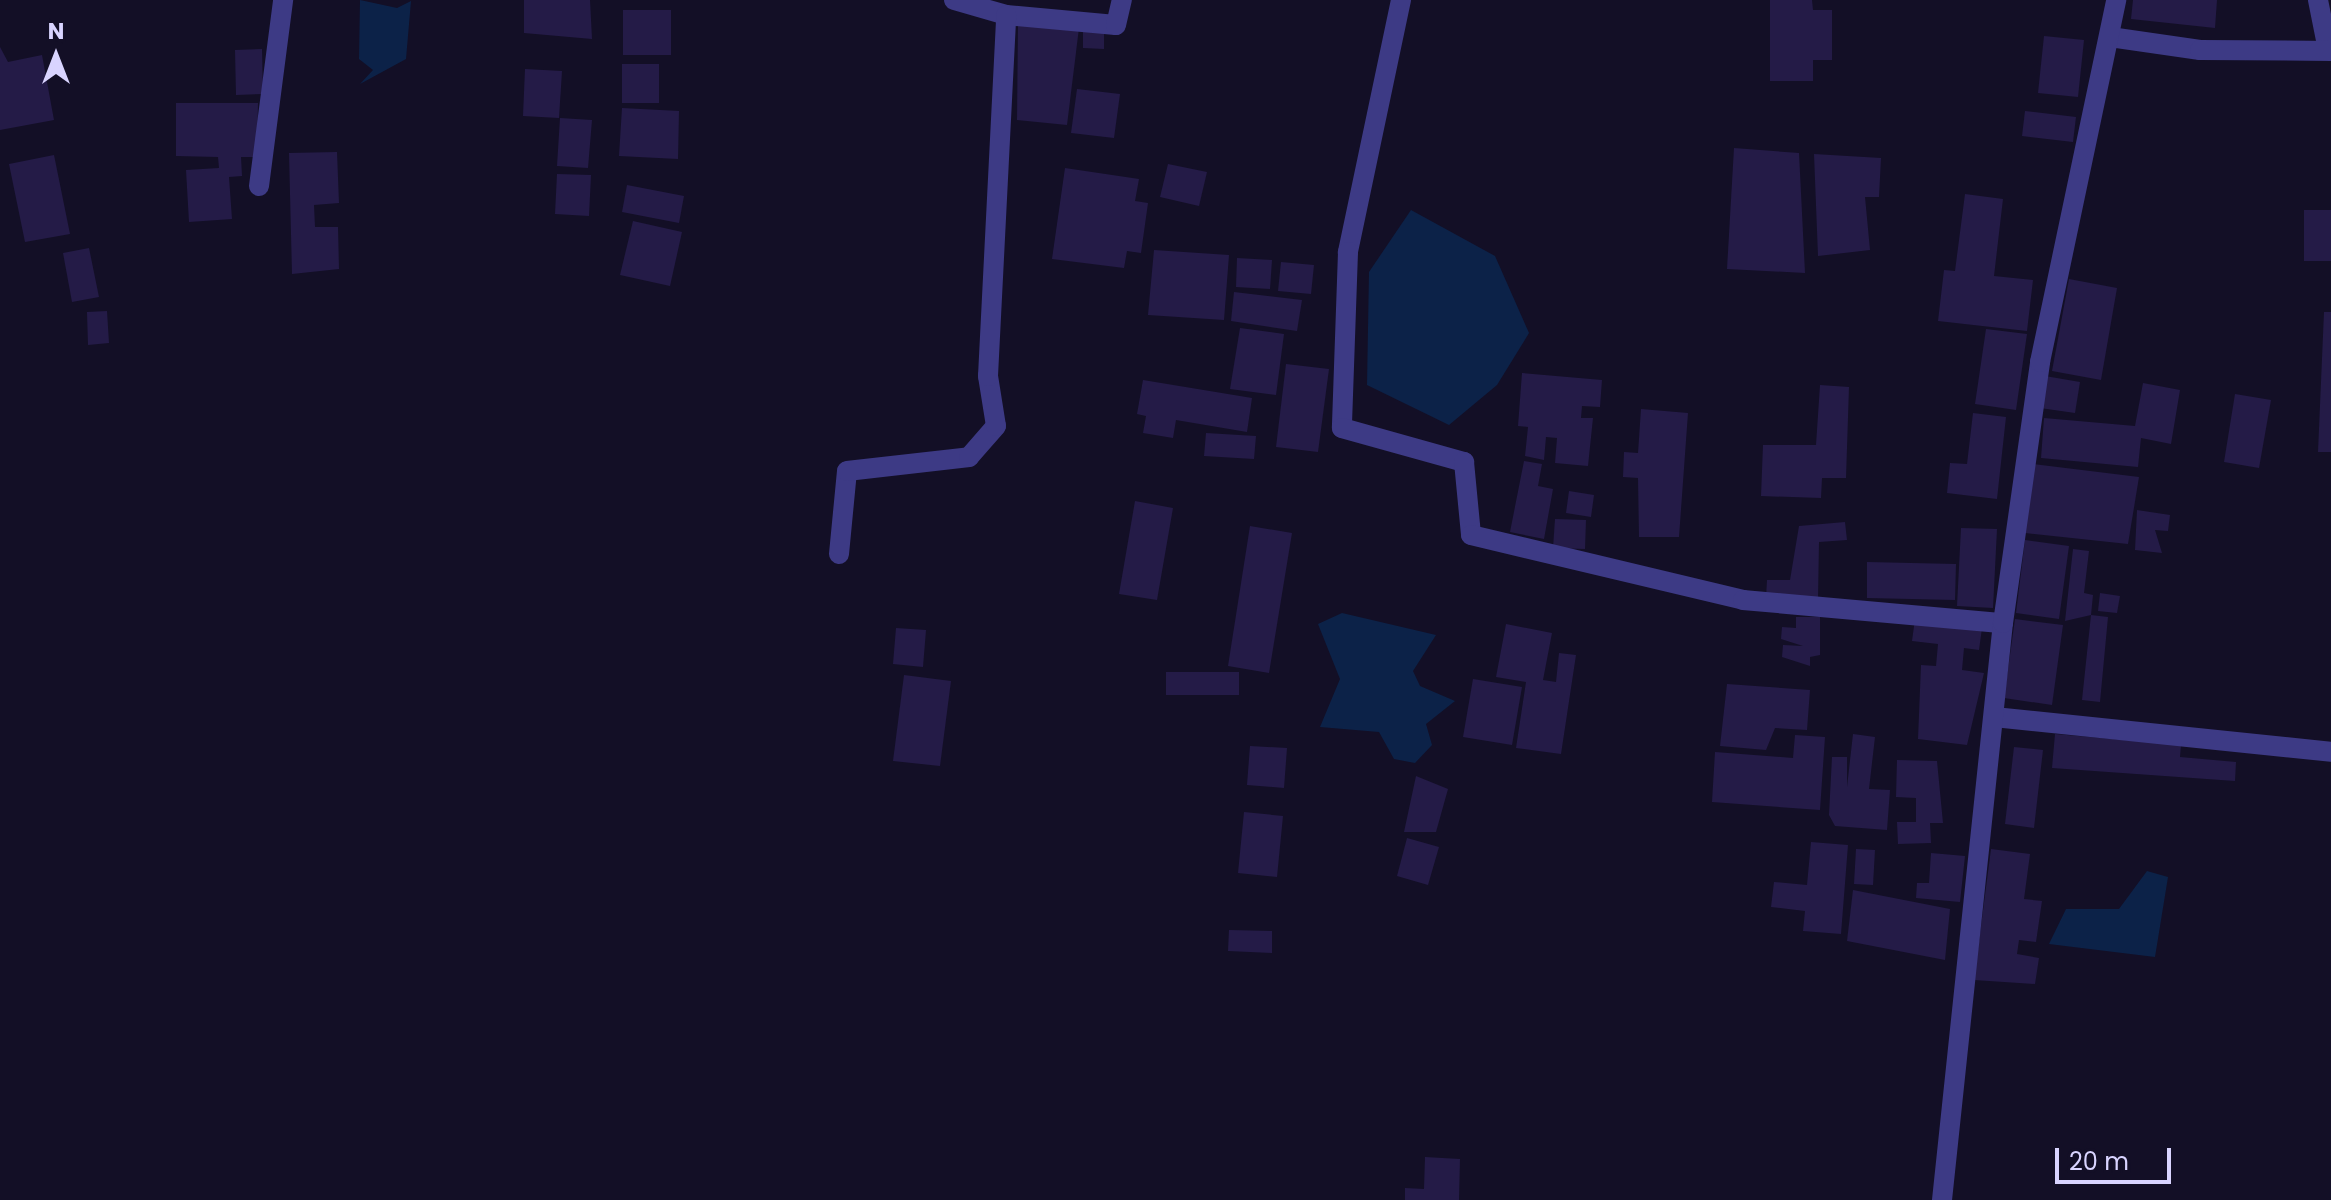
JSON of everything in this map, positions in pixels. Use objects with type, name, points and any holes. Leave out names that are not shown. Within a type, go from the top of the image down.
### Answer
[{"type":"street","points":[[259,186],[283,0]]},
{"type":"street","points":[[954,0],[1006,15],[1116,25],[1122,0]]},
{"type":"street","points":[[1401,0],[1348,252],[1342,428],[1464,462],[1471,535],[1743,600],[2003,623]]},
{"type":"street","points":[[1942,1200],[2003,623],[2040,362],[2116,0]]},
{"type":"street","points":[[2110,37],[2200,50],[2330,50],[2318,0]]},
{"type":"street","points":[[839,554],[847,471],[969,457],[996,426],[988,376],[1006,15]]},
{"type":"street","points":[[1994,717],[2331,752]]},
{"type":"water","points":[[360,0],[397,8],[411,1],[406,59],[360,84],[373,70],[359,59]]},
{"type":"water","points":[[1411,210],[1495,256],[1529,333],[1497,385],[1449,425],[1367,385],[1369,272]]},
{"type":"water","points":[[1342,613],[1436,635],[1413,671],[1420,686],[1455,701],[1426,724],[1432,745],[1415,763],[1394,759],[1379,732],[1320,727],[1340,679],[1318,624]]},
{"type":"water","points":[[2147,871],[2168,877],[2155,957],[2049,944],[2066,909],[2119,909]]},
{"type":"building","points":[[524,0],[590,0],[592,39],[524,33]]},
{"type":"building","points":[[1770,0],[1812,0],[1813,10],[1832,10],[1832,60],[1813,60],[1813,81],[1770,81]]},
{"type":"building","points":[[2133,0],[2217,0],[2215,28],[2131,19]]},
{"type":"building","points":[[623,10],[671,10],[671,55],[623,55]]},
{"type":"building","points":[[1018,24],[1079,28],[1067,125],[1017,120]]},
{"type":"building","points":[[1083,28],[1104,28],[1104,49],[1083,48]]},
{"type":"building","points":[[2044,36],[2084,40],[2078,97],[2038,93]]},
{"type":"building","points":[[0,47],[8,62],[42,55],[54,120],[0,130]]},
{"type":"building","points":[[262,49],[263,94],[236,95],[235,50]]},
{"type":"building","points":[[622,64],[659,64],[659,103],[622,103]]},
{"type":"building","points":[[525,69],[562,71],[559,118],[523,116]]},
{"type":"building","points":[[1077,89],[1120,94],[1114,138],[1071,133]]},
{"type":"building","points":[[176,103],[258,103],[257,157],[241,157],[242,176],[229,177],[232,219],[189,222],[186,170],[219,168],[218,157],[176,156]]},
{"type":"building","points":[[622,108],[679,111],[678,159],[619,156]]},
{"type":"building","points":[[2025,111],[2076,117],[2073,142],[2022,136]]},
{"type":"building","points":[[560,118],[592,120],[588,168],[557,166]]},
{"type":"building","points":[[1734,148],[1799,153],[1805,273],[1727,269]]},
{"type":"building","points":[[337,152],[339,203],[314,205],[315,227],[338,227],[339,269],[292,274],[289,153]]},
{"type":"building","points":[[1814,154],[1881,158],[1879,197],[1865,197],[1870,250],[1818,256]]},
{"type":"building","points":[[54,155],[70,234],[25,242],[9,164]]},
{"type":"building","points":[[1168,164],[1207,172],[1199,206],[1160,197]]},
{"type":"building","points":[[1065,168],[1139,179],[1135,201],[1148,203],[1141,253],[1127,251],[1124,268],[1052,259]]},
{"type":"building","points":[[557,174],[591,175],[589,216],[555,214]]},
{"type":"building","points":[[627,185],[684,196],[679,223],[622,212]]},
{"type":"building","points":[[1965,194],[2003,199],[1994,276],[2033,280],[2027,331],[1938,321],[1944,270],[1955,271]]},
{"type":"building","points":[[2304,210],[2331,210],[2331,261],[2304,261]]},
{"type":"building","points":[[633,221],[682,232],[670,286],[620,275]]},
{"type":"building","points":[[89,248],[99,297],[72,302],[63,253]]},
{"type":"building","points":[[1154,250],[1229,255],[1224,320],[1148,315]]},
{"type":"building","points":[[1237,258],[1272,260],[1270,289],[1236,287]]},
{"type":"building","points":[[1281,262],[1314,265],[1311,294],[1278,291]]},
{"type":"building","points":[[2069,279],[2117,288],[2101,380],[2052,371]]},
{"type":"building","points":[[1234,292],[1302,300],[1297,331],[1231,321]]},
{"type":"building","points":[[107,311],[109,343],[88,345],[87,312]]},
{"type":"building","points":[[2324,312],[2331,312],[2331,452],[2318,452]]},
{"type":"building","points":[[1240,328],[1284,334],[1276,395],[1230,389]]},
{"type":"building","points":[[1986,329],[2027,334],[2016,410],[1975,404]]},
{"type":"building","points":[[1286,364],[1329,369],[1318,452],[1276,447]]},
{"type":"building","points":[[1522,373],[1602,380],[1600,407],[1582,406],[1581,418],[1593,418],[1588,466],[1555,463],[1557,438],[1546,437],[1544,460],[1525,456],[1528,427],[1518,426]]},
{"type":"building","points":[[2045,376],[2080,382],[2075,413],[2040,408]]},
{"type":"building","points":[[1143,380],[1252,398],[1247,432],[1176,420],[1173,438],[1143,433],[1146,416],[1137,414]]},
{"type":"building","points":[[2143,383],[2180,390],[2171,444],[2141,438],[2138,467],[2041,458],[2044,418],[2135,426]]},
{"type":"building","points":[[1820,385],[1849,387],[1846,478],[1822,478],[1821,498],[1761,496],[1763,445],[1816,445]]},
{"type":"building","points":[[2235,394],[2271,400],[2259,468],[2224,462]]},
{"type":"building","points":[[1641,409],[1688,413],[1679,537],[1639,537],[1638,478],[1623,477],[1624,452],[1638,453]]},
{"type":"building","points":[[1973,413],[2006,417],[1997,499],[1947,493],[1950,463],[1967,464]]},
{"type":"building","points":[[1206,433],[1256,436],[1254,459],[1204,456]]},
{"type":"building","points":[[1524,461],[1542,464],[1538,486],[1553,489],[1544,539],[1510,532]]},
{"type":"building","points":[[2033,464],[2139,477],[2128,544],[2025,533]]},
{"type":"building","points":[[1569,491],[1594,495],[1591,517],[1566,513]]},
{"type":"building","points":[[1135,501],[1173,508],[1157,600],[1119,594]]},
{"type":"building","points":[[2137,510],[2170,515],[2168,531],[2155,530],[2162,553],[2135,550]]},
{"type":"building","points":[[1555,519],[1586,520],[1585,549],[1553,548]]},
{"type":"building","points":[[1845,522],[1847,540],[1819,542],[1818,599],[1766,598],[1767,580],[1790,580],[1799,526]]},
{"type":"building","points":[[1250,526],[1292,533],[1269,673],[1228,666]]},
{"type":"building","points":[[1961,528],[1997,529],[1993,608],[1957,606]]},
{"type":"building","points":[[2025,540],[2069,546],[2059,619],[2016,613]]},
{"type":"building","points":[[2073,549],[2089,551],[2084,593],[2093,595],[2091,615],[2065,621]]},
{"type":"building","points":[[1867,562],[1956,564],[1955,600],[1867,598]]},
{"type":"building","points":[[2100,593],[2120,596],[2117,613],[2098,611]]},
{"type":"building","points":[[2091,615],[2108,617],[2100,702],[2082,700]]},
{"type":"building","points":[[1796,617],[1820,617],[1820,655],[1810,657],[1810,666],[1782,657],[1783,645],[1803,646],[1781,639],[1782,627],[1796,628]]},
{"type":"building","points":[[1915,619],[1982,628],[1979,650],[1964,648],[1962,670],[1984,673],[1967,745],[1918,739],[1921,665],[1936,666],[1938,644],[1912,641]]},
{"type":"building","points":[[2015,619],[2063,625],[2052,705],[2004,698]]},
{"type":"building","points":[[1506,624],[1552,633],[1543,680],[1556,682],[1559,653],[1576,655],[1561,754],[1516,748],[1526,682],[1496,677]]},
{"type":"building","points":[[896,628],[926,630],[923,667],[893,664]]},
{"type":"building","points":[[1166,672],[1239,672],[1239,695],[1166,695]]},
{"type":"building","points":[[904,675],[951,681],[940,766],[893,761]]},
{"type":"building","points":[[1473,679],[1522,687],[1512,745],[1463,737]]},
{"type":"building","points":[[1727,684],[1810,690],[1807,730],[1775,728],[1766,750],[1720,746]]},
{"type":"building","points":[[1853,734],[1875,737],[1869,789],[1890,790],[1887,830],[1835,826],[1829,815],[1832,757],[1847,757],[1847,787]]},
{"type":"building","points":[[2055,734],[2181,745],[2180,757],[2236,762],[2235,781],[2052,768]]},
{"type":"building","points":[[1795,735],[1825,737],[1820,810],[1712,802],[1715,752],[1793,758]]},
{"type":"building","points":[[1250,746],[1287,748],[1284,788],[1247,785]]},
{"type":"building","points":[[2014,747],[2043,750],[2034,828],[2005,824]]},
{"type":"building","points":[[1897,760],[1937,761],[1943,823],[1930,823],[1931,843],[1898,844],[1897,822],[1916,822],[1916,798],[1896,797]]},
{"type":"building","points":[[1416,776],[1448,789],[1436,832],[1404,832]]},
{"type":"building","points":[[1244,812],[1283,816],[1277,877],[1238,873]]},
{"type":"building","points":[[1407,838],[1439,847],[1428,885],[1397,876]]},
{"type":"building","points":[[1811,842],[1848,845],[1841,934],[1803,931],[1805,911],[1771,907],[1774,882],[1807,885]]},
{"type":"building","points":[[1856,849],[1875,850],[1873,885],[1854,884]]},
{"type":"building","points":[[1991,849],[2030,854],[2024,899],[2042,901],[2036,942],[2019,940],[2017,954],[2039,958],[2035,984],[1974,980]]},
{"type":"building","points":[[1931,853],[1965,856],[1960,902],[1916,898],[1917,883],[1929,883]]},
{"type":"building","points":[[1853,890],[1950,909],[1945,960],[1847,941]]},
{"type":"building","points":[[1229,930],[1272,931],[1272,953],[1228,951]]},
{"type":"building","points":[[1425,1157],[1460,1159],[1459,1200],[1405,1200],[1405,1188],[1424,1189]]}]
